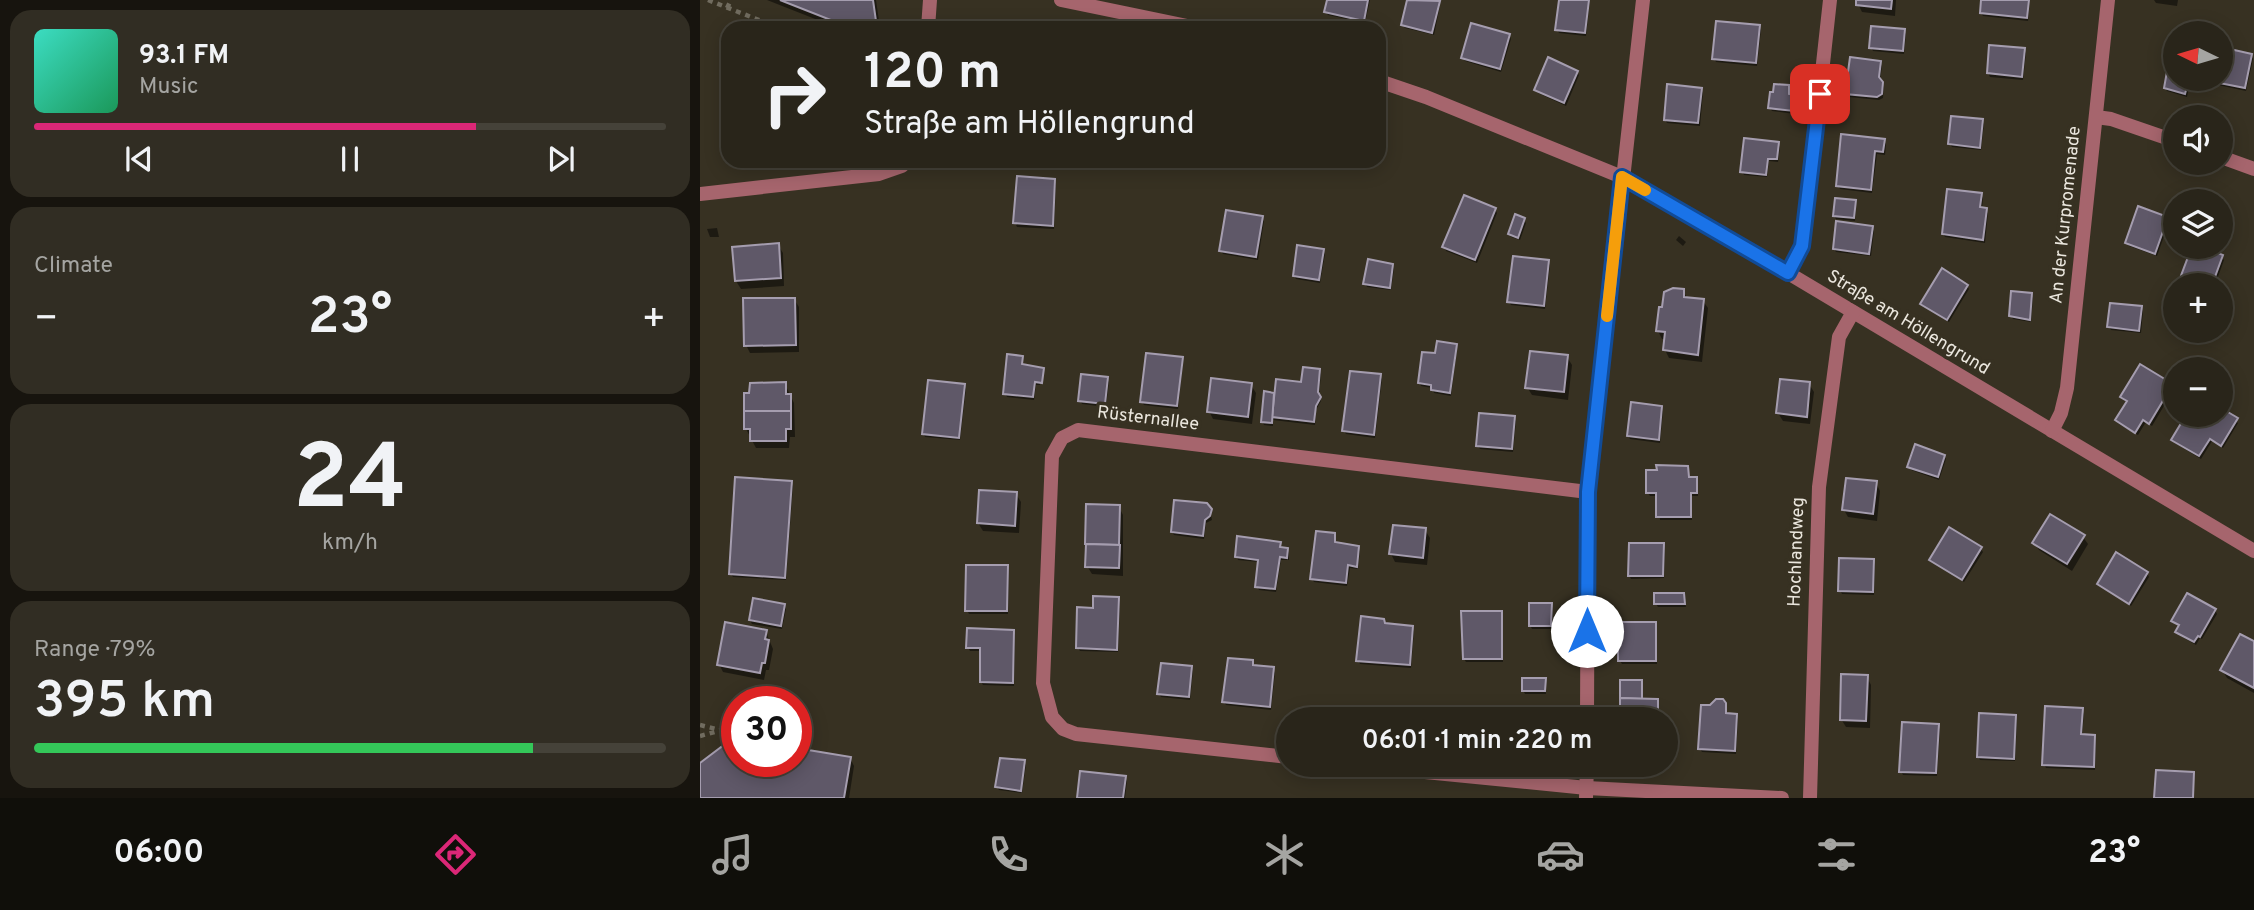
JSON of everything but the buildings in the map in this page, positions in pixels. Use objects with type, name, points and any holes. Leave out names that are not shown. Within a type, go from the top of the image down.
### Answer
[{"type":"street","points":[[928,21],[930,0]]},
{"type":"street","points":[[1061,0],[1163,21]]},
{"type":"street","points":[[1587,707],[1588,492],[1643,0]]},
{"type":"street","points":[[1788,273],[1802,246],[1830,0]]},
{"type":"street","name":"An der Kurpromenade","points":[[2052,431],[2061,413],[2067,388],[2108,0]]},
{"type":"street","name":"Straße am Höllengrund","points":[[1386,83],[1622,177],[2254,551]]},
{"type":"street","points":[[2096,117],[2111,119],[2163,137]]},
{"type":"street","points":[[2233,161],[2254,169]]},
{"type":"street","points":[[700,194],[879,174],[896,168]]},
{"type":"street","name":"Hochlandweg","points":[[1810,798],[1819,488],[1839,337],[1853,312]]},
{"type":"street","name":"Rüsternallee","points":[[1276,756],[1076,734],[1063,729],[1052,717],[1042,683],[1045,581],[1052,456],[1062,438],[1078,430],[1588,492]]},
{"type":"street","points":[[1453,777],[1586,793],[1782,798]]},
{"type":"path","points":[[708,0],[761,21]]},
{"type":"path","points":[[727,8],[731,0]]},
{"type":"path","points":[[700,725],[721,730]]},
{"type":"path","points":[[700,736],[721,730]]},
{"type":"slow traffic","points":[[1607,316],[1622,177],[1645,190]]},
{"type":"route","points":[[1587,631],[1588,492],[1622,177],[1788,273],[1802,246],[1820,94]]}]
